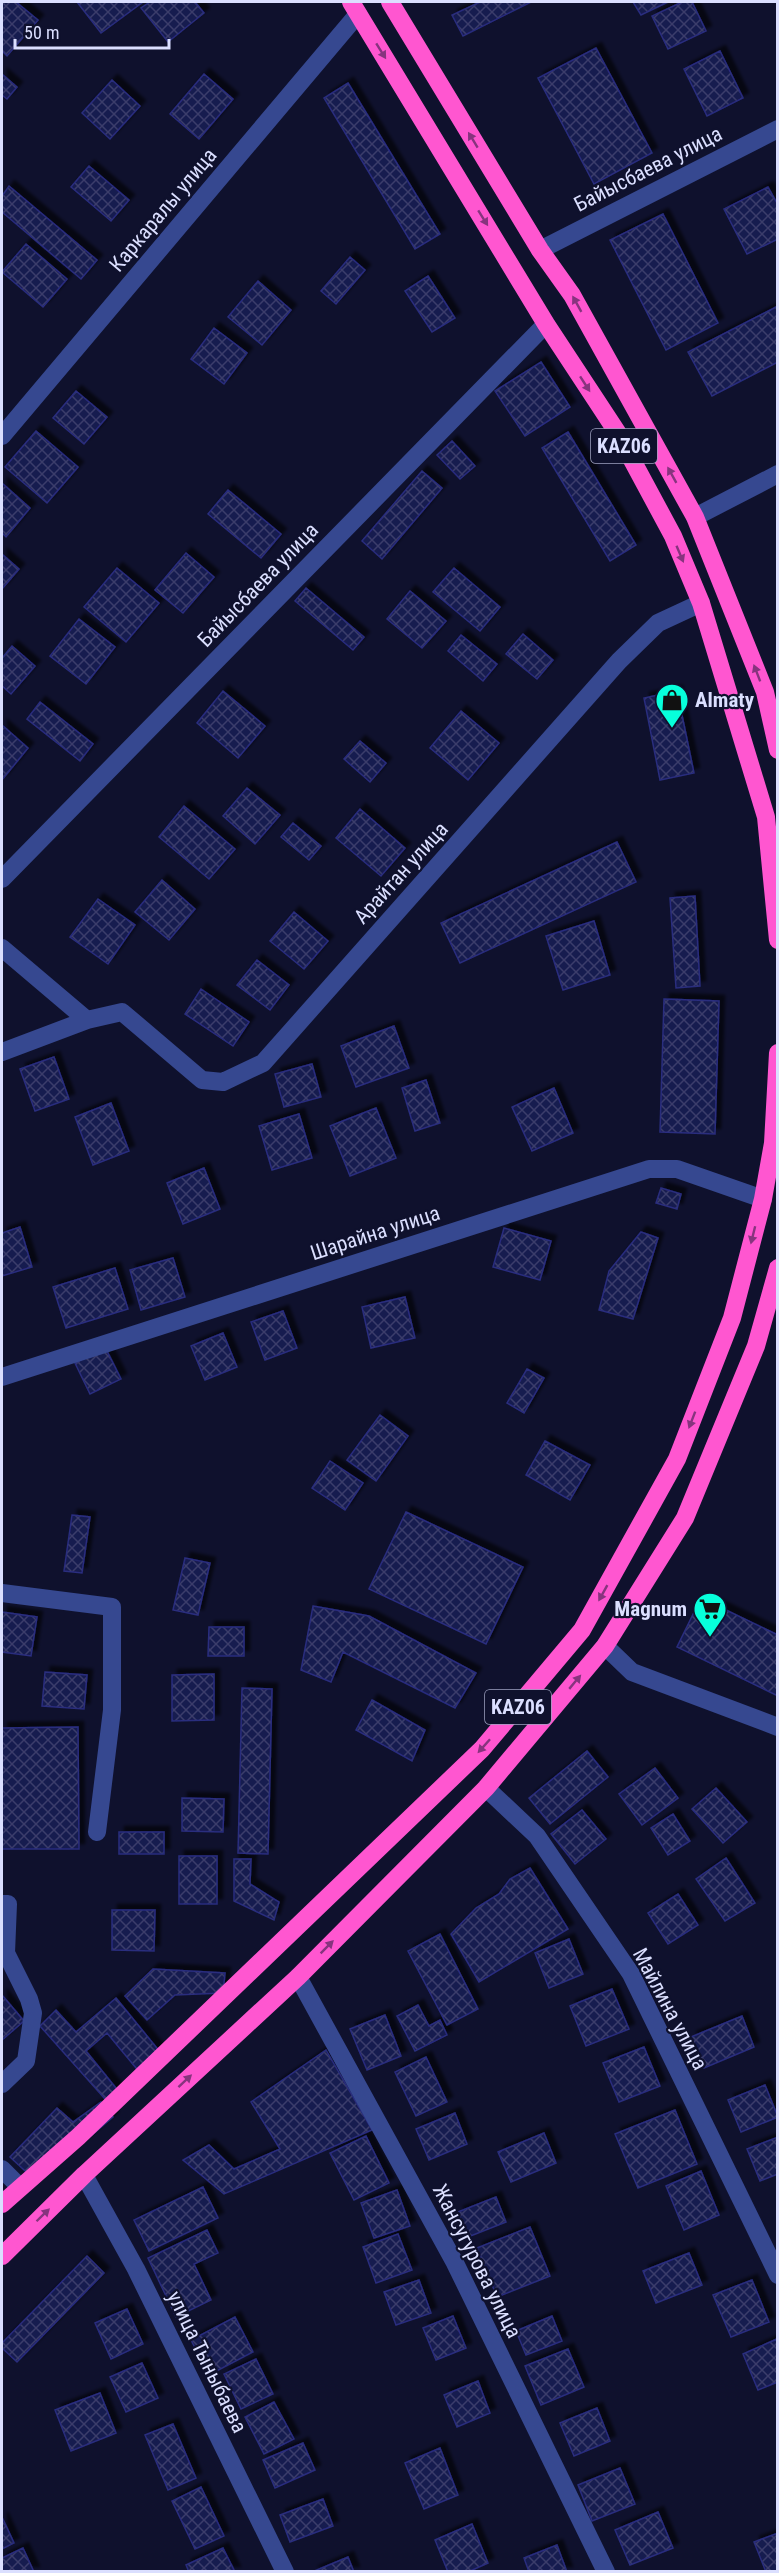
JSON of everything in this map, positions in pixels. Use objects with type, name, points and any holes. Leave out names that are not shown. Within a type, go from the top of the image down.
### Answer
[{"type":"highway","name":"KАZ06","points":[[390,2],[540,250],[572,295],[695,517],[765,692],[777,750]]},
{"type":"highway","name":"KАZ06","points":[[355,8],[546,324],[617,432],[673,536],[701,603],[772,816],[777,939]]},
{"type":"highway","name":"KАZ06","points":[[2,2204],[78,2137],[482,1749],[582,1630],[677,1460],[732,1318],[763,1199],[773,1143],[777,1053]]},
{"type":"highway","name":"KАZ06","points":[[2,2256],[84,2175],[298,1977],[486,1788],[605,1646],[685,1518],[756,1346],[777,1268]]},
{"type":"street","name":"Каркаралы улица","points":[[2,436],[355,8]]},
{"type":"street","name":"Байысбаева улица","points":[[540,250],[777,129]]},
{"type":"street","name":"Байысбаева улица","points":[[2,879],[546,324]]},
{"type":"street","points":[[695,517],[777,474]]},
{"type":"street","name":"Арайтан улица","points":[[87,1020],[122,1012],[202,1080],[223,1082],[263,1063],[619,661],[658,623],[701,603]]},
{"type":"street","points":[[2,948],[87,1020],[2,1052]]},
{"type":"street","name":"Шарайна улица","points":[[2,1377],[649,1169],[677,1169],[763,1199]]},
{"type":"street","points":[[2,1593],[112,1607],[112,1710],[97,1832]]},
{"type":"street","points":[[605,1646],[632,1672],[777,1726]]},
{"type":"street","name":"Майлина улица","points":[[486,1788],[537,1836],[631,1974],[777,2275]]},
{"type":"street","points":[[2,1904],[8,1904],[6,1953],[29,1999],[33,2013],[26,2061],[2,2084]]},
{"type":"street","name":"Жансугурова улица","points":[[298,1977],[455,2263],[606,2571]]},
{"type":"street","points":[[2,2169],[20,2187]]},
{"type":"street","name":"улица Тыныбаева","points":[[84,2175],[136,2269],[285,2571]]},
{"type":"building","points":[[2,2],[16,2],[38,20],[7,56],[2,51]]},
{"type":"building","points":[[77,2],[143,2],[101,33]]},
{"type":"building","points":[[150,2],[195,2],[204,13],[168,42],[141,8]]},
{"type":"building","points":[[480,2],[531,2],[463,36],[452,15]]},
{"type":"building","points":[[633,2],[668,2],[641,15]]},
{"type":"building","points":[[682,2],[692,2],[706,31],[668,49],[652,16]]},
{"type":"building","points":[[596,48],[652,153],[594,184],[538,78]]},
{"type":"building","points":[[720,51],[743,98],[707,116],[684,69]]},
{"type":"building","points":[[2,74],[17,87],[7,99],[2,95]]},
{"type":"building","points":[[204,74],[233,99],[199,139],[170,114]]},
{"type":"building","points":[[112,80],[140,106],[110,139],[82,113]]},
{"type":"building","points":[[348,83],[440,234],[415,249],[324,98]]},
{"type":"building","points":[[89,166],[129,200],[111,221],[71,187]]},
{"type":"building","points":[[9,186],[97,260],[81,279],[2,212],[2,196]]},
{"type":"building","points":[[768,187],[778,205],[778,239],[747,254],[724,209]]},
{"type":"building","points":[[663,214],[718,323],[666,350],[610,240]]},
{"type":"building","points":[[26,244],[67,279],[43,307],[2,272]]},
{"type":"building","points":[[350,257],[365,270],[336,304],[321,291]]},
{"type":"building","points":[[428,276],[455,318],[432,332],[405,291]]},
{"type":"building","points":[[258,281],[291,310],[262,345],[228,317]]},
{"type":"building","points":[[778,306],[778,362],[712,396],[688,352]]},
{"type":"building","points":[[214,328],[247,353],[224,384],[191,359]]},
{"type":"building","points":[[541,362],[570,407],[525,436],[495,391]]},
{"type":"building","points":[[76,391],[107,417],[84,444],[53,418]]},
{"type":"building","points":[[36,431],[78,467],[47,503],[5,467]]},
{"type":"building","points":[[568,432],[636,545],[610,561],[542,448]]},
{"type":"building","points":[[452,441],[475,466],[460,479],[437,455]]},
{"type":"building","points":[[422,471],[442,488],[382,559],[362,541]]},
{"type":"building","points":[[2,483],[30,508],[6,537],[2,533]]},
{"type":"building","points":[[228,490],[281,534],[261,558],[208,514]]},
{"type":"building","points":[[186,553],[214,577],[183,613],[155,590]]},
{"type":"building","points":[[2,554],[19,569],[2,589]]},
{"type":"building","points":[[117,568],[159,603],[126,642],[84,607]]},
{"type":"building","points":[[454,568],[500,607],[480,631],[433,592]]},
{"type":"building","points":[[306,588],[364,637],[353,650],[295,601]]},
{"type":"building","points":[[410,591],[446,621],[422,648],[387,619]]},
{"type":"building","points":[[79,619],[115,647],[86,684],[50,656]]},
{"type":"building","points":[[523,634],[553,660],[537,679],[506,654]]},
{"type":"building","points":[[461,635],[497,664],[483,681],[448,651]]},
{"type":"building","points":[[12,646],[35,666],[11,694],[2,686],[2,658]]},
{"type":"building","points":[[223,691],[265,726],[238,758],[197,723]]},
{"type":"building","points":[[677,691],[694,773],[660,780],[644,698]]},
{"type":"building","points":[[40,702],[93,744],[80,761],[27,719]]},
{"type":"building","points":[[461,711],[499,743],[468,780],[430,748]]},
{"type":"building","points":[[2,725],[28,748],[2,780]]},
{"type":"building","points":[[360,741],[386,763],[370,782],[344,759]]},
{"type":"building","points":[[247,788],[280,815],[255,844],[223,816]]},
{"type":"building","points":[[184,806],[235,849],[209,879],[159,837]]},
{"type":"building","points":[[360,809],[405,848],[381,876],[336,838]]},
{"type":"building","points":[[293,823],[321,846],[309,860],[281,837]]},
{"type":"building","points":[[617,842],[636,882],[460,963],[441,923]]},
{"type":"building","points":[[162,880],[195,909],[169,940],[135,912]]},
{"type":"building","points":[[695,896],[700,986],[676,988],[670,898]]},
{"type":"building","points":[[98,899],[135,925],[108,964],[70,937]]},
{"type":"building","points":[[294,912],[328,941],[304,969],[270,941]]},
{"type":"building","points":[[594,921],[610,975],[563,990],[546,936]]},
{"type":"building","points":[[257,960],[289,985],[270,1010],[237,985]]},
{"type":"building","points":[[201,989],[249,1022],[233,1046],[185,1014]]},
{"type":"building","points":[[664,999],[719,1001],[715,1134],[660,1132]]},
{"type":"building","points":[[394,1026],[409,1068],[356,1087],[341,1046]]},
{"type":"building","points":[[54,1057],[69,1099],[35,1111],[20,1069]]},
{"type":"building","points":[[312,1064],[321,1097],[284,1107],[275,1074]]},
{"type":"building","points":[[426,1080],[440,1123],[415,1131],[402,1088]]},
{"type":"building","points":[[554,1088],[573,1133],[532,1151],[512,1107]]},
{"type":"building","points":[[111,1103],[129,1151],[93,1165],[75,1117]]},
{"type":"building","points":[[376,1108],[396,1158],[350,1176],[330,1126]]},
{"type":"building","points":[[299,1114],[312,1158],[272,1170],[259,1126]]},
{"type":"building","points":[[204,1168],[220,1209],[183,1224],[167,1183]]},
{"type":"building","points":[[661,1188],[681,1194],[677,1209],[656,1203]]},
{"type":"building","points":[[20,1227],[32,1267],[2,1276],[2,1233]]},
{"type":"building","points":[[504,1228],[551,1241],[540,1280],[493,1267]]},
{"type":"building","points":[[641,1232],[658,1238],[633,1319],[599,1310],[609,1271]]},
{"type":"building","points":[[173,1258],[185,1297],[141,1310],[130,1270]]},
{"type":"building","points":[[115,1268],[128,1309],[66,1328],[53,1287]]},
{"type":"building","points":[[405,1297],[415,1338],[371,1348],[362,1307]]},
{"type":"building","points":[[283,1311],[297,1348],[265,1360],[251,1322]]},
{"type":"building","points":[[223,1333],[237,1367],[205,1380],[191,1346]]},
{"type":"building","points":[[105,1347],[121,1379],[90,1394],[75,1363]]},
{"type":"building","points":[[527,1369],[544,1378],[524,1413],[507,1403]]},
{"type":"building","points":[[380,1415],[408,1436],[376,1481],[347,1460]]},
{"type":"building","points":[[545,1441],[590,1465],[570,1500],[526,1475]]},
{"type":"building","points":[[330,1461],[363,1483],[345,1510],[312,1488]]},
{"type":"building","points":[[406,1512],[523,1567],[486,1644],[369,1589]]},
{"type":"building","points":[[72,1515],[90,1517],[82,1573],[64,1571]]},
{"type":"building","points":[[185,1558],[210,1563],[198,1615],[173,1610]]},
{"type":"building","points":[[701,1598],[778,1635],[778,1696],[677,1647]]},
{"type":"building","points":[[313,1606],[369,1616],[476,1673],[455,1708],[343,1652],[331,1682],[301,1670]]},
{"type":"building","points":[[2,1612],[37,1617],[31,1656],[2,1652]]},
{"type":"building","points":[[209,1627],[244,1627],[244,1656],[208,1656]]},
{"type":"building","points":[[45,1672],[87,1675],[84,1709],[42,1706]]},
{"type":"building","points":[[214,1674],[214,1720],[172,1721],[172,1675]]},
{"type":"building","points":[[242,1688],[272,1689],[268,1854],[238,1853]]},
{"type":"building","points":[[372,1700],[425,1730],[412,1761],[356,1730]]},
{"type":"building","points":[[78,1727],[79,1849],[2,1849],[2,1728]]},
{"type":"building","points":[[587,1751],[608,1777],[550,1824],[529,1798]]},
{"type":"building","points":[[655,1768],[678,1798],[642,1825],[619,1794]]},
{"type":"building","points":[[716,1788],[747,1822],[723,1843],[692,1809]]},
{"type":"building","points":[[182,1798],[224,1799],[223,1832],[182,1831]]},
{"type":"building","points":[[582,1810],[606,1839],[575,1864],[551,1834]]},
{"type":"building","points":[[673,1814],[690,1841],[668,1855],[651,1828]]},
{"type":"building","points":[[119,1832],[164,1832],[164,1854],[119,1854]]},
{"type":"building","points":[[179,1856],[217,1856],[217,1904],[179,1904]]},
{"type":"building","points":[[726,1858],[755,1903],[725,1921],[696,1879]]},
{"type":"building","points":[[234,1859],[251,1859],[250,1884],[279,1902],[274,1920],[234,1901]]},
{"type":"building","points":[[530,1868],[568,1929],[479,1982],[451,1934],[476,1908],[499,1894],[510,1879]]},
{"type":"building","points":[[678,1894],[698,1925],[668,1944],[648,1913]]},
{"type":"building","points":[[112,1910],[155,1910],[154,1951],[112,1950]]},
{"type":"building","points":[[440,1934],[478,2009],[447,2025],[408,1951]]},
{"type":"building","points":[[569,1939],[583,1974],[549,1988],[535,1953]]},
{"type":"building","points":[[153,1969],[225,1973],[223,1993],[175,1995],[147,2020],[125,1996]]},
{"type":"building","points":[[612,1989],[629,2029],[586,2046],[570,2006]]},
{"type":"building","points":[[2,1995],[24,2021],[2,2040]]},
{"type":"building","points":[[116,1998],[165,2058],[146,2080],[107,2033],[86,2051],[124,2098],[113,2108],[40,2026],[56,2010],[76,2032]]},
{"type":"building","points":[[418,2005],[429,2026],[440,2020],[447,2035],[415,2051],[397,2016]]},
{"type":"building","points":[[385,2015],[401,2056],[367,2070],[350,2029]]},
{"type":"building","points":[[742,2016],[754,2047],[704,2068],[691,2037]]},
{"type":"building","points":[[644,2047],[660,2086],[619,2102],[603,2063]]},
{"type":"building","points":[[326,2050],[372,2130],[224,2194],[183,2160],[209,2145],[234,2169],[280,2149],[251,2102]]},
{"type":"building","points":[[426,2057],[447,2102],[416,2116],[395,2072]]},
{"type":"building","points":[[765,2085],[778,2117],[741,2132],[728,2100]]},
{"type":"building","points":[[101,2102],[113,2117],[37,2182],[10,2157],[57,2108],[73,2122]]},
{"type":"building","points":[[675,2110],[697,2164],[638,2188],[615,2134]]},
{"type":"building","points":[[455,2113],[467,2144],[429,2160],[416,2129]]},
{"type":"building","points":[[544,2133],[556,2163],[511,2182],[498,2152]]},
{"type":"building","points":[[366,2136],[389,2183],[354,2200],[330,2153]]},
{"type":"building","points":[[778,2137],[778,2174],[760,2181],[747,2149]]},
{"type":"building","points":[[701,2171],[719,2215],[684,2230],[666,2186]]},
{"type":"building","points":[[203,2187],[218,2218],[149,2251],[134,2220]]},
{"type":"building","points":[[397,2190],[410,2226],[374,2238],[361,2203]]},
{"type":"building","points":[[496,2197],[506,2222],[468,2237],[458,2212]]},
{"type":"building","points":[[530,2227],[550,2276],[497,2297],[477,2248]]},
{"type":"building","points":[[207,2230],[218,2253],[194,2264],[211,2300],[176,2317],[148,2258]]},
{"type":"building","points":[[398,2234],[412,2270],[376,2283],[363,2247]]},
{"type":"building","points":[[689,2253],[702,2285],[656,2303],[643,2271]]},
{"type":"building","points":[[87,2256],[104,2273],[17,2362],[2,2348],[2,2343]]},
{"type":"building","points":[[419,2280],[431,2313],[396,2325],[384,2292]]},
{"type":"building","points":[[752,2280],[769,2322],[731,2337],[713,2295]]},
{"type":"building","points":[[127,2309],[143,2344],[111,2359],[95,2323]]},
{"type":"building","points":[[453,2316],[466,2348],[436,2360],[423,2328]]},
{"type":"building","points":[[552,2316],[562,2341],[526,2355],[516,2331]]},
{"type":"building","points":[[235,2317],[253,2352],[209,2375],[191,2340]]},
{"type":"building","points":[[777,2339],[778,2382],[758,2390],[743,2354]]},
{"type":"building","points":[[568,2349],[584,2387],[541,2405],[525,2366]]},
{"type":"building","points":[[256,2359],[273,2394],[241,2409],[224,2374]]},
{"type":"building","points":[[142,2363],[158,2398],[126,2412],[110,2377]]},
{"type":"building","points":[[478,2381],[490,2413],[457,2427],[444,2395]]},
{"type":"building","points":[[100,2393],[116,2433],[71,2451],[55,2410]]},
{"type":"building","points":[[274,2402],[294,2439],[264,2454],[245,2417]]},
{"type":"building","points":[[597,2408],[610,2441],[574,2456],[560,2423]]},
{"type":"building","points":[[173,2424],[196,2478],[168,2490],[145,2435]]},
{"type":"building","points":[[303,2443],[315,2470],[275,2488],[263,2460]]},
{"type":"building","points":[[440,2448],[458,2495],[424,2509],[405,2463]]},
{"type":"building","points":[[620,2468],[635,2504],[592,2521],[578,2485]]},
{"type":"building","points":[[201,2487],[224,2536],[195,2549],[172,2501]]},
{"type":"building","points":[[323,2499],[333,2526],[290,2542],[280,2515]]},
{"type":"building","points":[[658,2512],[673,2548],[630,2565],[615,2530]]},
{"type":"building","points":[[2,2517],[14,2543],[2,2549]]},
{"type":"building","points":[[472,2524],[488,2563],[468,2572],[448,2572],[435,2540]]},
{"type":"building","points":[[778,2533],[778,2572],[766,2572],[754,2542]]},
{"type":"building","points":[[557,2545],[567,2572],[529,2572],[524,2558]]},
{"type":"building","points":[[23,2548],[34,2572],[2,2572],[2,2558]]},
{"type":"building","points":[[223,2548],[235,2572],[189,2572],[186,2565]]},
{"type":"building","points":[[348,2557],[354,2572],[312,2572]]},
{"type":"place","name":"Almaty","points":[[672,729]]},
{"type":"place","name":"Magnum","points":[[710,1638]]}]
